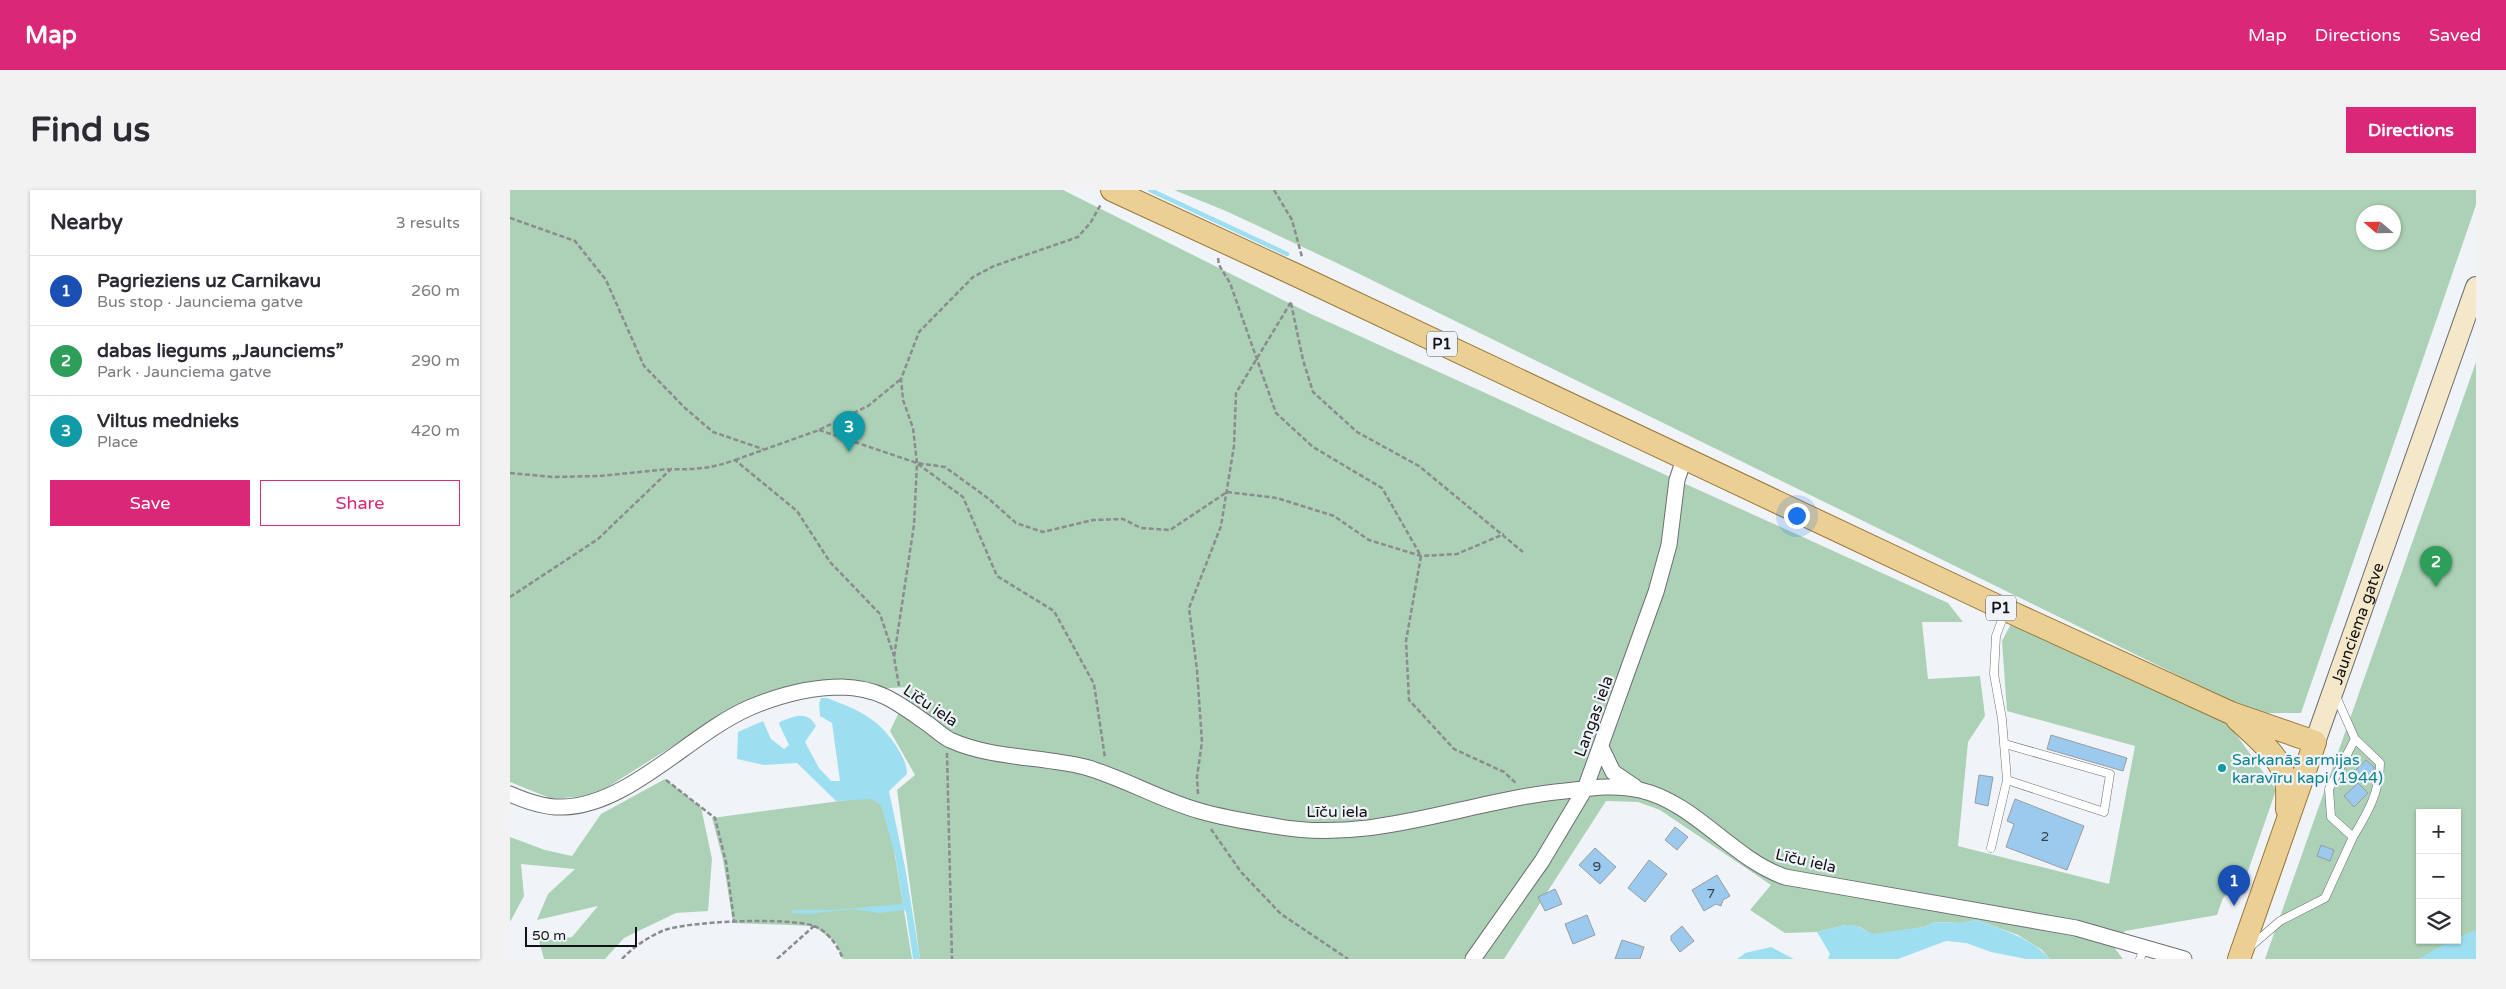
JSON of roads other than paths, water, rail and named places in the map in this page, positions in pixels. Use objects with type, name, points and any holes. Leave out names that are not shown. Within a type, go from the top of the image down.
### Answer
[{"type":"main road","name":"P1","points":[[1108,194],[1215,237],[2006,610],[2231,713],[2315,742]]},
{"type":"main road","name":"Jaunciema gatve","points":[[2239,957],[2476,287]]},
{"type":"main road","name":"P1","points":[[2231,713],[2268,747],[2306,764]]},
{"type":"main road","name":"P1","points":[[2268,747],[2286,781],[2287,818]]},
{"type":"street","name":"Langas iela","points":[[1473,959],[1542,861],[1585,789],[1661,573],[1669,544],[1677,480],[1684,459]]},
{"type":"street","name":"Līču iela","points":[[510,794],[539,805],[565,808],[594,801],[622,789],[706,732],[748,708],[805,690],[844,687],[882,693],[902,705],[948,739],[981,750],[1082,766],[1108,774],[1199,811],[1278,827],[1328,831],[1381,828],[1530,795],[1615,786],[1640,790],[1661,796],[1678,806],[1750,860],[1768,871],[1785,877],[2076,928],[2142,953],[2184,959]]},
{"type":"street","points":[[1601,747],[1613,772],[1640,790]]},
{"type":"lane","points":[[1992,848],[2007,780],[2005,744],[1994,674],[1996,636],[2006,610]]},
{"type":"lane","points":[[2239,957],[2280,921],[2325,898],[2353,837],[2371,807],[2380,776],[2380,763],[2355,739],[2334,691]]},
{"type":"lane","points":[[2353,837],[2331,817],[2329,788],[2355,739]]},
{"type":"lane","points":[[2005,744],[2110,774],[2104,812],[2007,780]]},
{"type":"water","points":[[821,698],[827,698],[849,707],[876,723],[891,739],[904,761],[907,774],[889,791],[905,867],[920,959],[913,959],[906,912],[904,910],[879,913],[852,909],[809,914],[792,913],[793,910],[831,910],[903,904],[895,854],[881,805],[871,799],[836,801],[797,763],[764,765],[737,759],[738,732],[763,721],[771,739],[784,749],[789,745],[779,724],[780,722],[795,716],[805,716],[813,721],[816,726],[805,742],[819,768],[831,781],[840,781],[832,723],[820,716],[819,704]]},
{"type":"water","points":[[1977,920],[2025,940],[2050,959],[2026,959],[1991,952],[1966,943],[1946,941],[1898,959],[1828,959],[1830,954],[1817,932],[1846,925],[1855,925],[1872,934],[1924,927],[1935,922],[1961,923]]},
{"type":"water","points":[[2476,930],[2476,959],[2419,959],[2444,944],[2461,944],[2461,936]]},
{"type":"water","points":[[1771,947],[1794,959],[1737,959],[1745,953]]},
{"type":"waterway","points":[[1150,190],[1287,254]]},
{"type":"place","name":"Viltus mednieks","points":[[849,452]]},
{"type":"place","name":"dabas liegums „Jaunciems”","points":[[2436,587]]},
{"type":"place","name":"Sarkanās armijas karavīru kapi (1944)","points":[[2222,768]]},
{"type":"place","name":"Pagrieziens uz Carnikavu","points":[[2234,906]]}]
